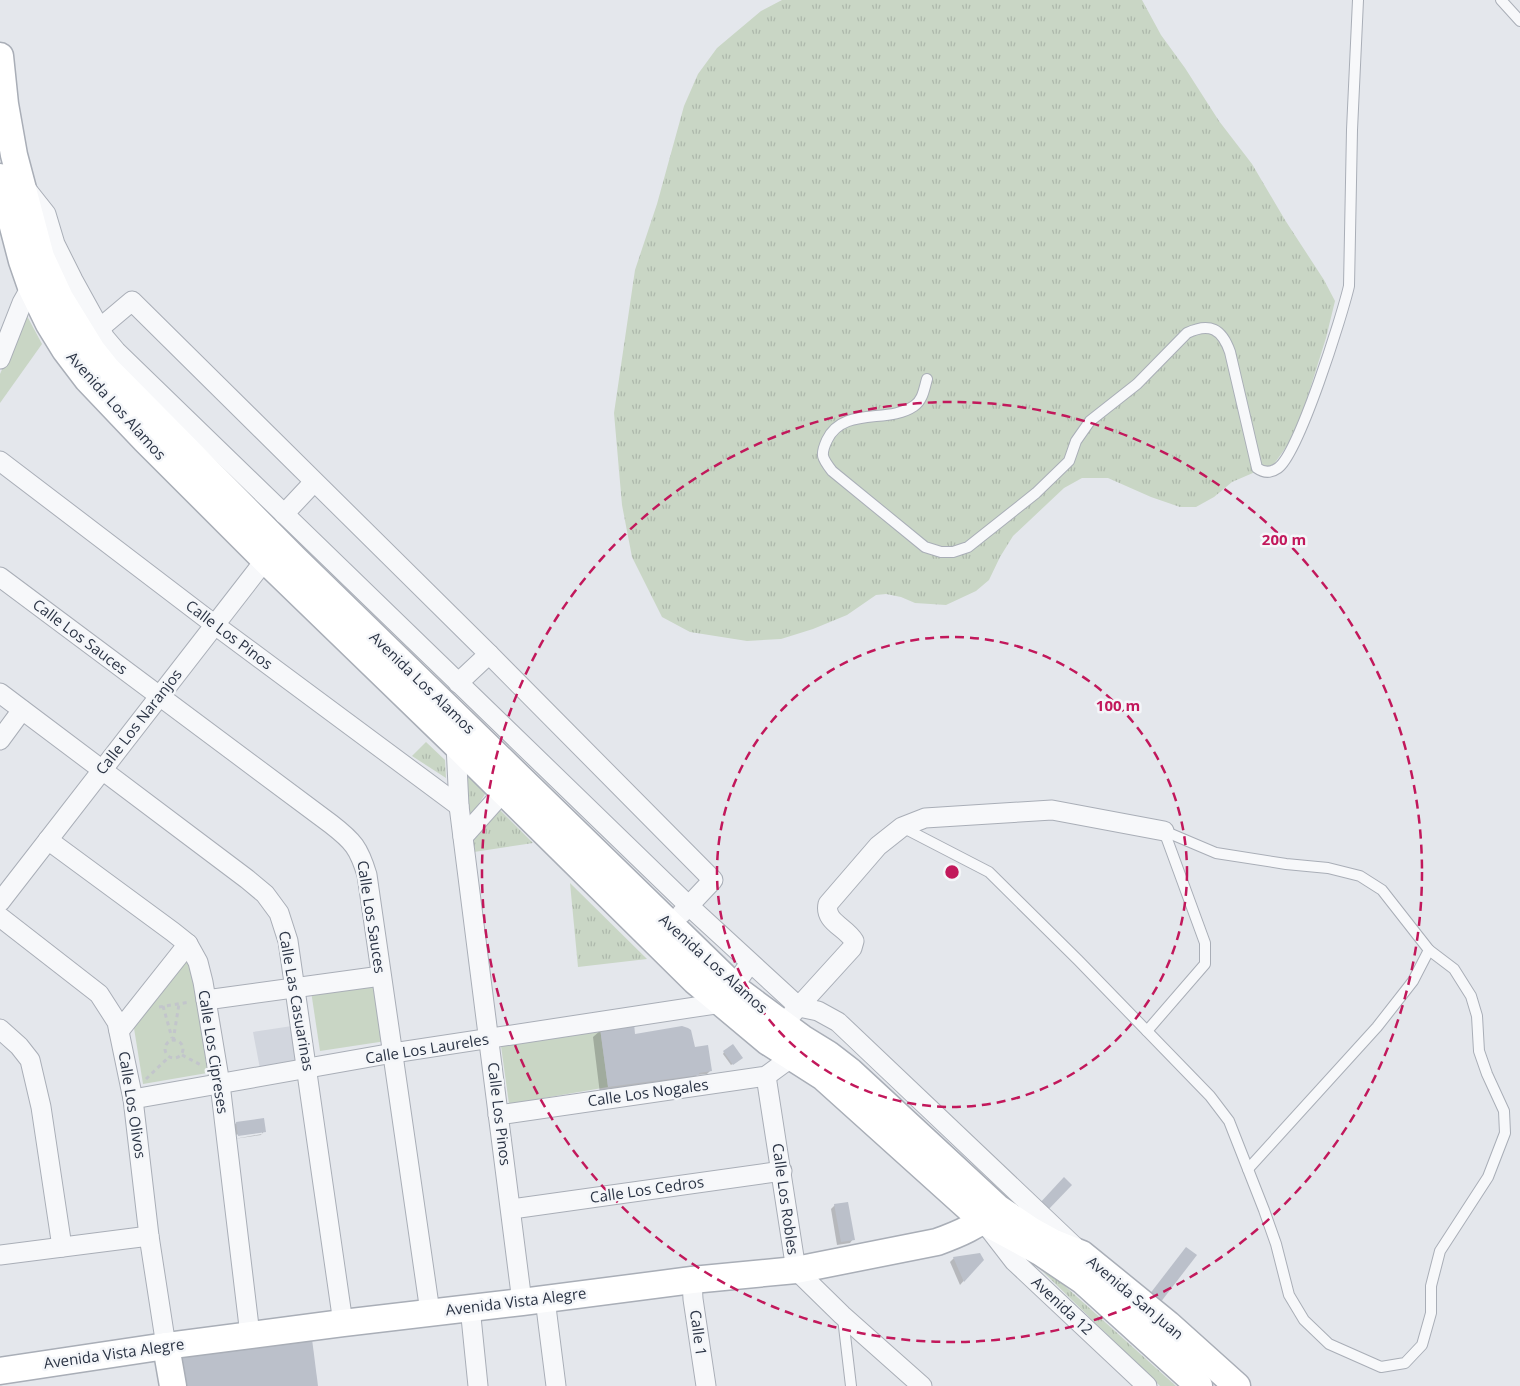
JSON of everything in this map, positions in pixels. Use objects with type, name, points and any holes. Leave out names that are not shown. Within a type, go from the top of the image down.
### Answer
[{"type":"main road","name":"Avenida Los Alamos","points":[[0,56],[5,104],[14,155],[11,180],[22,261],[41,282],[49,324],[88,379],[145,440],[272,552],[453,702],[669,925],[728,995]]},
{"type":"main road","name":"Avenida Los Alamos","points":[[453,702],[456,744],[695,981],[728,995],[784,1024],[828,1054],[999,1207]]},
{"type":"main road","name":"Avenida Los Alamos","points":[[784,1024],[792,1057],[822,1077],[948,1189],[999,1207]]},
{"type":"main road","points":[[937,1242],[948,1219],[948,1189]]},
{"type":"main road","name":"Avenida Vista Alegre","points":[[0,1371],[166,1346],[343,1323],[534,1301],[692,1280],[796,1270],[937,1242],[958,1235],[999,1207]]},
{"type":"main road","name":"Avenida San Juan","points":[[999,1207],[1032,1231],[1052,1242],[1082,1254],[1168,1324],[1237,1386]]},
{"type":"main road","name":"Avenida San Juan","points":[[999,1207],[1040,1252],[1083,1281],[1198,1386]]},
{"type":"main road","points":[[166,1346],[173,1386]]},
{"type":"street","points":[[11,180],[46,214],[55,244],[105,338],[116,351],[284,514],[453,702],[689,906],[750,963],[784,1024],[852,948],[854,941],[850,933],[830,918],[826,911],[828,904],[878,846],[902,827],[925,818],[1052,810],[1164,831]]},
{"type":"street","points":[[0,359],[22,302],[41,282]]},
{"type":"street","points":[[100,328],[132,301],[489,654],[713,880],[669,925]]},
{"type":"street","name":"Calle Los Pinos","points":[[0,462],[459,806]]},
{"type":"street","points":[[284,514],[314,482]]},
{"type":"street","name":"Calle Los Naranjos","points":[[0,902],[272,552]]},
{"type":"street","name":"Calle Los Sauces","points":[[0,578],[347,836],[359,850],[367,875],[380,976],[393,1053],[430,1312]]},
{"type":"street","points":[[453,702],[489,654]]},
{"type":"street","name":"Calle Las Casuarinas","points":[[0,694],[247,879],[265,894],[279,913],[288,941],[296,988],[343,1323]]},
{"type":"street","points":[[0,740],[22,710]]},
{"type":"street","name":"Calle Los Pinos","points":[[456,744],[459,806],[490,1039],[498,1115],[512,1209],[556,1386]]},
{"type":"street","points":[[463,837],[504,791]]},
{"type":"street","name":"Calle Los Cipreses","points":[[48,840],[188,944],[198,962],[220,1084],[250,1335]]},
{"type":"street","name":"Calle Los Olivos","points":[[0,917],[100,994],[117,1022],[133,1099],[149,1236],[166,1346]]},
{"type":"street","points":[[119,1031],[188,944]]},
{"type":"street","points":[[728,995],[750,963]]},
{"type":"street","points":[[206,1000],[380,976]]},
{"type":"street","name":"Calle Los Laureles","points":[[133,1099],[308,1070],[393,1053],[490,1039],[728,995]]},
{"type":"street","points":[[0,1029],[19,1046],[30,1060],[41,1107],[62,1247]]},
{"type":"street","name":"Calle Los Nogales","points":[[498,1115],[766,1076],[792,1057]]},
{"type":"street","name":"Calle Los Robles","points":[[766,1076],[796,1270],[842,1315],[922,1386]]},
{"type":"street","name":"Calle Los Cedros","points":[[512,1209],[782,1171]]},
{"type":"street","name":"Avenida 12","points":[[999,1207],[1014,1261],[1147,1386]]},
{"type":"street","points":[[0,1255],[149,1236]]},
{"type":"street","name":"Calle 1","points":[[692,1280],[706,1386]]},
{"type":"street","points":[[470,1307],[478,1386]]},
{"type":"lane","points":[[927,379],[921,401],[913,407],[900,412],[864,417],[842,423],[830,433],[822,451],[824,461],[832,471],[925,547],[941,552],[953,552],[968,547],[1036,493],[1068,462],[1076,441],[1090,421],[1137,384],[1187,333],[1204,327],[1219,332],[1226,339],[1257,468],[1263,472],[1279,468],[1292,450],[1303,424],[1343,310],[1349,286],[1352,130],[1358,0]]},
{"type":"lane","points":[[1502,0],[1520,21]]},
{"type":"lane","points":[[902,827],[990,872],[1210,1096],[1228,1121],[1276,1244],[1289,1295],[1304,1320],[1329,1344],[1381,1367],[1405,1363],[1422,1345],[1430,1313],[1431,1286],[1440,1251],[1488,1177],[1505,1133],[1504,1111],[1479,1051],[1476,1016],[1471,996],[1454,968],[1429,950],[1382,890],[1360,876],[1328,868],[1286,864],[1216,853],[1164,831]]},
{"type":"lane","points":[[1147,1031],[1205,964],[1205,943],[1164,831]]},
{"type":"lane","points":[[1248,1169],[1377,1028],[1413,981],[1429,950]]},
{"type":"lane","points":[[842,1315],[851,1386]]},
{"type":"path","points":[[136,1010],[206,1000]]},
{"type":"path","points":[[173,1041],[181,1043],[183,1052],[177,1058],[169,1056],[166,1052],[166,1046],[173,1041],[179,1004]]},
{"type":"path","points":[[163,1006],[173,1041]]},
{"type":"path","points":[[133,1099],[145,1079],[169,1056]]},
{"type":"shaded area","points":[[292,1026],[299,1063],[260,1069],[253,1032]]},
{"type":"green space","points":[[782,0],[1142,0],[1161,35],[1219,121],[1252,164],[1335,301],[1326,338],[1301,418],[1289,443],[1274,464],[1232,482],[1214,497],[1196,507],[1180,507],[1151,497],[1108,478],[1082,478],[1064,488],[1013,536],[989,580],[976,591],[946,605],[915,603],[901,597],[886,594],[876,595],[847,615],[813,629],[781,639],[747,641],[690,632],[662,617],[632,557],[622,505],[614,413],[635,270],[657,204],[684,106],[698,74],[717,48],[761,11]]},
{"type":"green space","points":[[26,314],[42,344],[0,403],[0,374]]},
{"type":"green space","points":[[426,742],[445,760],[446,778],[412,756]]},
{"type":"green space","points":[[467,774],[487,791],[470,818],[466,813]]},
{"type":"green space","points":[[500,810],[533,843],[474,852],[474,836]]},
{"type":"green space","points":[[570,883],[647,959],[578,967]]},
{"type":"green space","points":[[189,958],[213,1072],[143,1084],[133,1022]]},
{"type":"green space","points":[[377,981],[386,1041],[320,1051],[311,991]]},
{"type":"green space","points":[[600,1028],[608,1087],[509,1104],[501,1046]]},
{"type":"green space","points":[[1032,1261],[1055,1277],[1176,1386],[1160,1386]]},
{"type":"building","points":[[634,1023],[635,1034],[682,1026],[688,1028],[691,1030],[695,1047],[708,1045],[712,1071],[699,1073],[699,1075],[608,1087],[600,1028]]},
{"type":"building","points":[[733,1044],[743,1058],[733,1065],[723,1051]]},
{"type":"building","points":[[264,1118],[266,1132],[238,1136],[236,1122]]},
{"type":"building","points":[[1064,1177],[1072,1185],[1047,1211],[1039,1204]]},
{"type":"building","points":[[848,1202],[855,1240],[841,1242],[834,1204]]},
{"type":"building","points":[[1186,1247],[1197,1255],[1160,1303],[1149,1295]]},
{"type":"building","points":[[980,1253],[984,1260],[964,1282],[953,1257]]},
{"type":"building","points":[[312,1339],[318,1386],[181,1386],[177,1357]]}]
